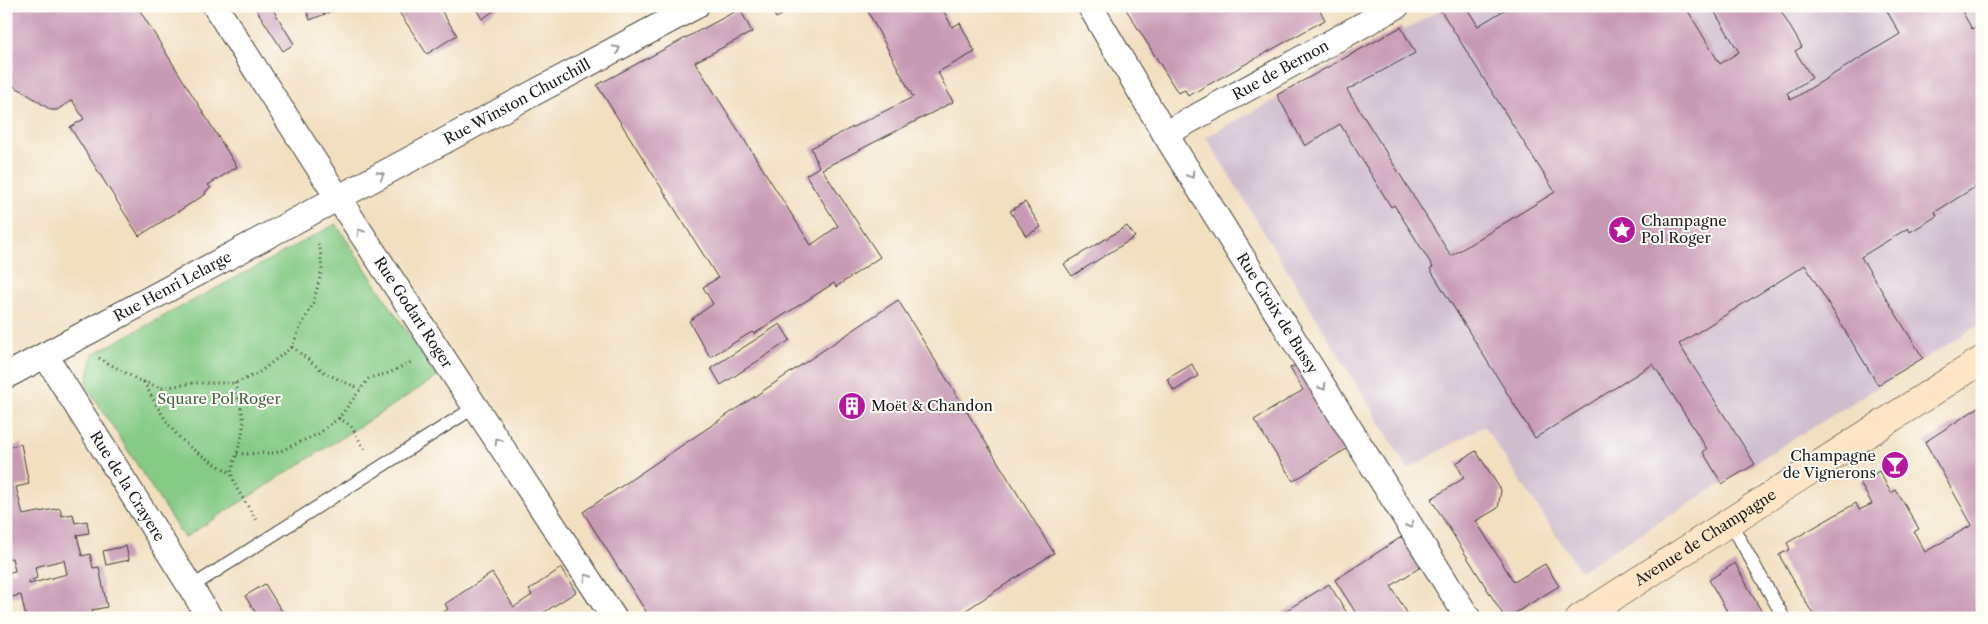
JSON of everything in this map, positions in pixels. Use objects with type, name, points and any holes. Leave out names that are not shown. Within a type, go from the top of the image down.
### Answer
[{"type":"main road","name":"Avenue de Champagne","points":[[1580,618],[1982,360]]},
{"type":"street","name":"Rue Godart Roger","points":[[215,6],[338,198],[614,618]]},
{"type":"street","name":"Rue Winston Churchill","points":[[338,198],[696,6]]},
{"type":"street","name":"Rue Croix de Bussy","points":[[1090,6],[1165,134],[1468,618]]},
{"type":"street","name":"Rue de Bernon","points":[[1165,134],[1397,6]]},
{"type":"street","name":"Rue Henri Lelarge","points":[[6,376],[338,198]]},
{"type":"street","name":"Rue de la Crayere","points":[[55,350],[210,618]]},
{"type":"lane","points":[[191,588],[475,408]]},
{"type":"lane","points":[[1730,522],[1784,618]]},
{"type":"path","points":[[55,350],[106,361],[144,382],[162,388],[194,383],[235,383],[257,374],[292,347],[312,304],[322,270],[320,247],[300,218]]},
{"type":"path","points":[[292,347],[327,374],[360,389]]},
{"type":"path","points":[[237,454],[276,453],[318,434],[339,418],[369,378],[389,373],[436,348]]},
{"type":"path","points":[[144,382],[156,406],[172,428],[193,450],[231,473]]},
{"type":"path","points":[[235,383],[244,420],[241,440],[231,473],[237,489],[267,539]]},
{"type":"path","points":[[339,418],[352,426],[376,470]]},
{"type":"shaded area","name":"Champagne Pol Roger","points":[[1448,6],[1982,6],[1982,323],[1580,571],[1484,426],[1408,469],[1206,137]]},
{"type":"green space","name":"Square Pol Roger","points":[[336,224],[437,377],[184,538],[86,385],[93,354]]},
{"type":"building","points":[[6,6],[137,6],[237,167],[208,185],[211,188],[205,192],[206,194],[139,236],[70,127],[84,119],[72,100],[57,110],[51,110],[21,90],[6,83]]},
{"type":"building","points":[[254,6],[271,6],[294,44],[283,51]]},
{"type":"building","points":[[305,6],[345,6],[310,20]]},
{"type":"building","points":[[395,6],[438,6],[457,35],[427,54]]},
{"type":"building","points":[[474,6],[501,6],[482,19]]},
{"type":"building","points":[[770,6],[799,6],[776,18]]},
{"type":"building","points":[[865,6],[941,6],[952,27],[960,23],[975,52],[938,72],[953,102],[822,169],[880,257],[836,287],[834,283],[754,334],[752,332],[710,357],[689,321],[713,304],[703,287],[718,278],[597,85],[740,9],[752,32],[695,62],[811,245],[838,226],[806,175],[819,167],[811,148],[913,97]]},
{"type":"building","points":[[1124,6],[1318,6],[1325,20],[1188,96],[1185,90],[1178,93]]},
{"type":"building","points":[[1438,6],[1476,6],[1468,10],[1478,26],[1511,6],[1685,6],[1720,64],[1739,52],[1711,6],[1778,6],[1802,47],[1795,51],[1812,78],[1787,93],[1791,100],[1900,34],[1884,6],[1959,6],[1972,29],[1982,23],[1982,186],[1980,184],[1935,212],[1937,216],[1910,232],[1908,228],[1861,257],[1923,358],[1878,385],[1805,265],[1679,344],[1755,464],[1722,484],[1703,452],[1707,449],[1653,364],[1535,438],[1430,269],[1433,267],[1394,205],[1391,207],[1340,124],[1305,146],[1277,95],[1401,27],[1415,53],[1347,90],[1451,256],[1555,192]]},
{"type":"building","points":[[1025,202],[1041,227],[1026,236],[1010,211]]},
{"type":"building","points":[[1127,226],[1135,237],[1072,276],[1064,264]]},
{"type":"building","name":"Moёt & Chandon","points":[[898,300],[1054,553],[954,618],[650,618],[583,512]]},
{"type":"building","points":[[780,324],[790,340],[721,385],[711,368]]},
{"type":"building","points":[[1192,364],[1198,376],[1174,391],[1167,379]]},
{"type":"building","points":[[1296,365],[1348,448],[1293,481],[1254,420],[1303,390],[1290,368]]},
{"type":"building","points":[[1982,405],[1982,618],[1815,618],[1779,555],[1790,549],[1787,543],[1856,503],[1859,510],[1872,504],[1860,483],[1879,471],[1891,493],[1896,490],[1919,529],[1914,532],[1925,552],[1972,525],[1925,442]]},
{"type":"building","points":[[6,440],[9,447],[21,444],[29,484],[16,487],[23,515],[60,508],[62,516],[73,514],[75,523],[87,521],[89,533],[77,535],[82,556],[90,554],[93,568],[99,567],[107,607],[92,610],[94,618],[77,618],[76,614],[58,618],[26,618],[21,595],[11,597],[6,573],[15,571],[12,558],[6,559]],"holes":[[[64,560],[67,574],[29,584],[29,581],[37,578],[35,567]]]},
{"type":"building","points":[[1476,451],[1501,490],[1498,508],[1476,521],[1514,582],[1545,564],[1559,586],[1507,618],[1505,618],[1431,499],[1464,478],[1456,463]]},
{"type":"building","points":[[1403,536],[1422,566],[1391,586],[1410,618],[1359,618],[1335,580]]},
{"type":"building","points":[[126,546],[129,560],[106,565],[103,551]]},
{"type":"building","points":[[1735,563],[1765,618],[1731,618],[1709,580]]},
{"type":"building","points":[[561,568],[576,592],[535,618],[435,618],[448,609],[445,604],[492,573],[514,607],[532,595],[529,590]]},
{"type":"building","points":[[265,584],[286,618],[259,618],[245,596]]},
{"type":"building","points":[[1329,584],[1350,618],[1274,618]]},
{"type":"place","name":"Champagne Pol Roger","points":[[1622,230]]},
{"type":"place","name":"Moёt & Chandon","points":[[852,406]]},
{"type":"place","name":"Champagne de Vignerons","points":[[1895,465]]}]
